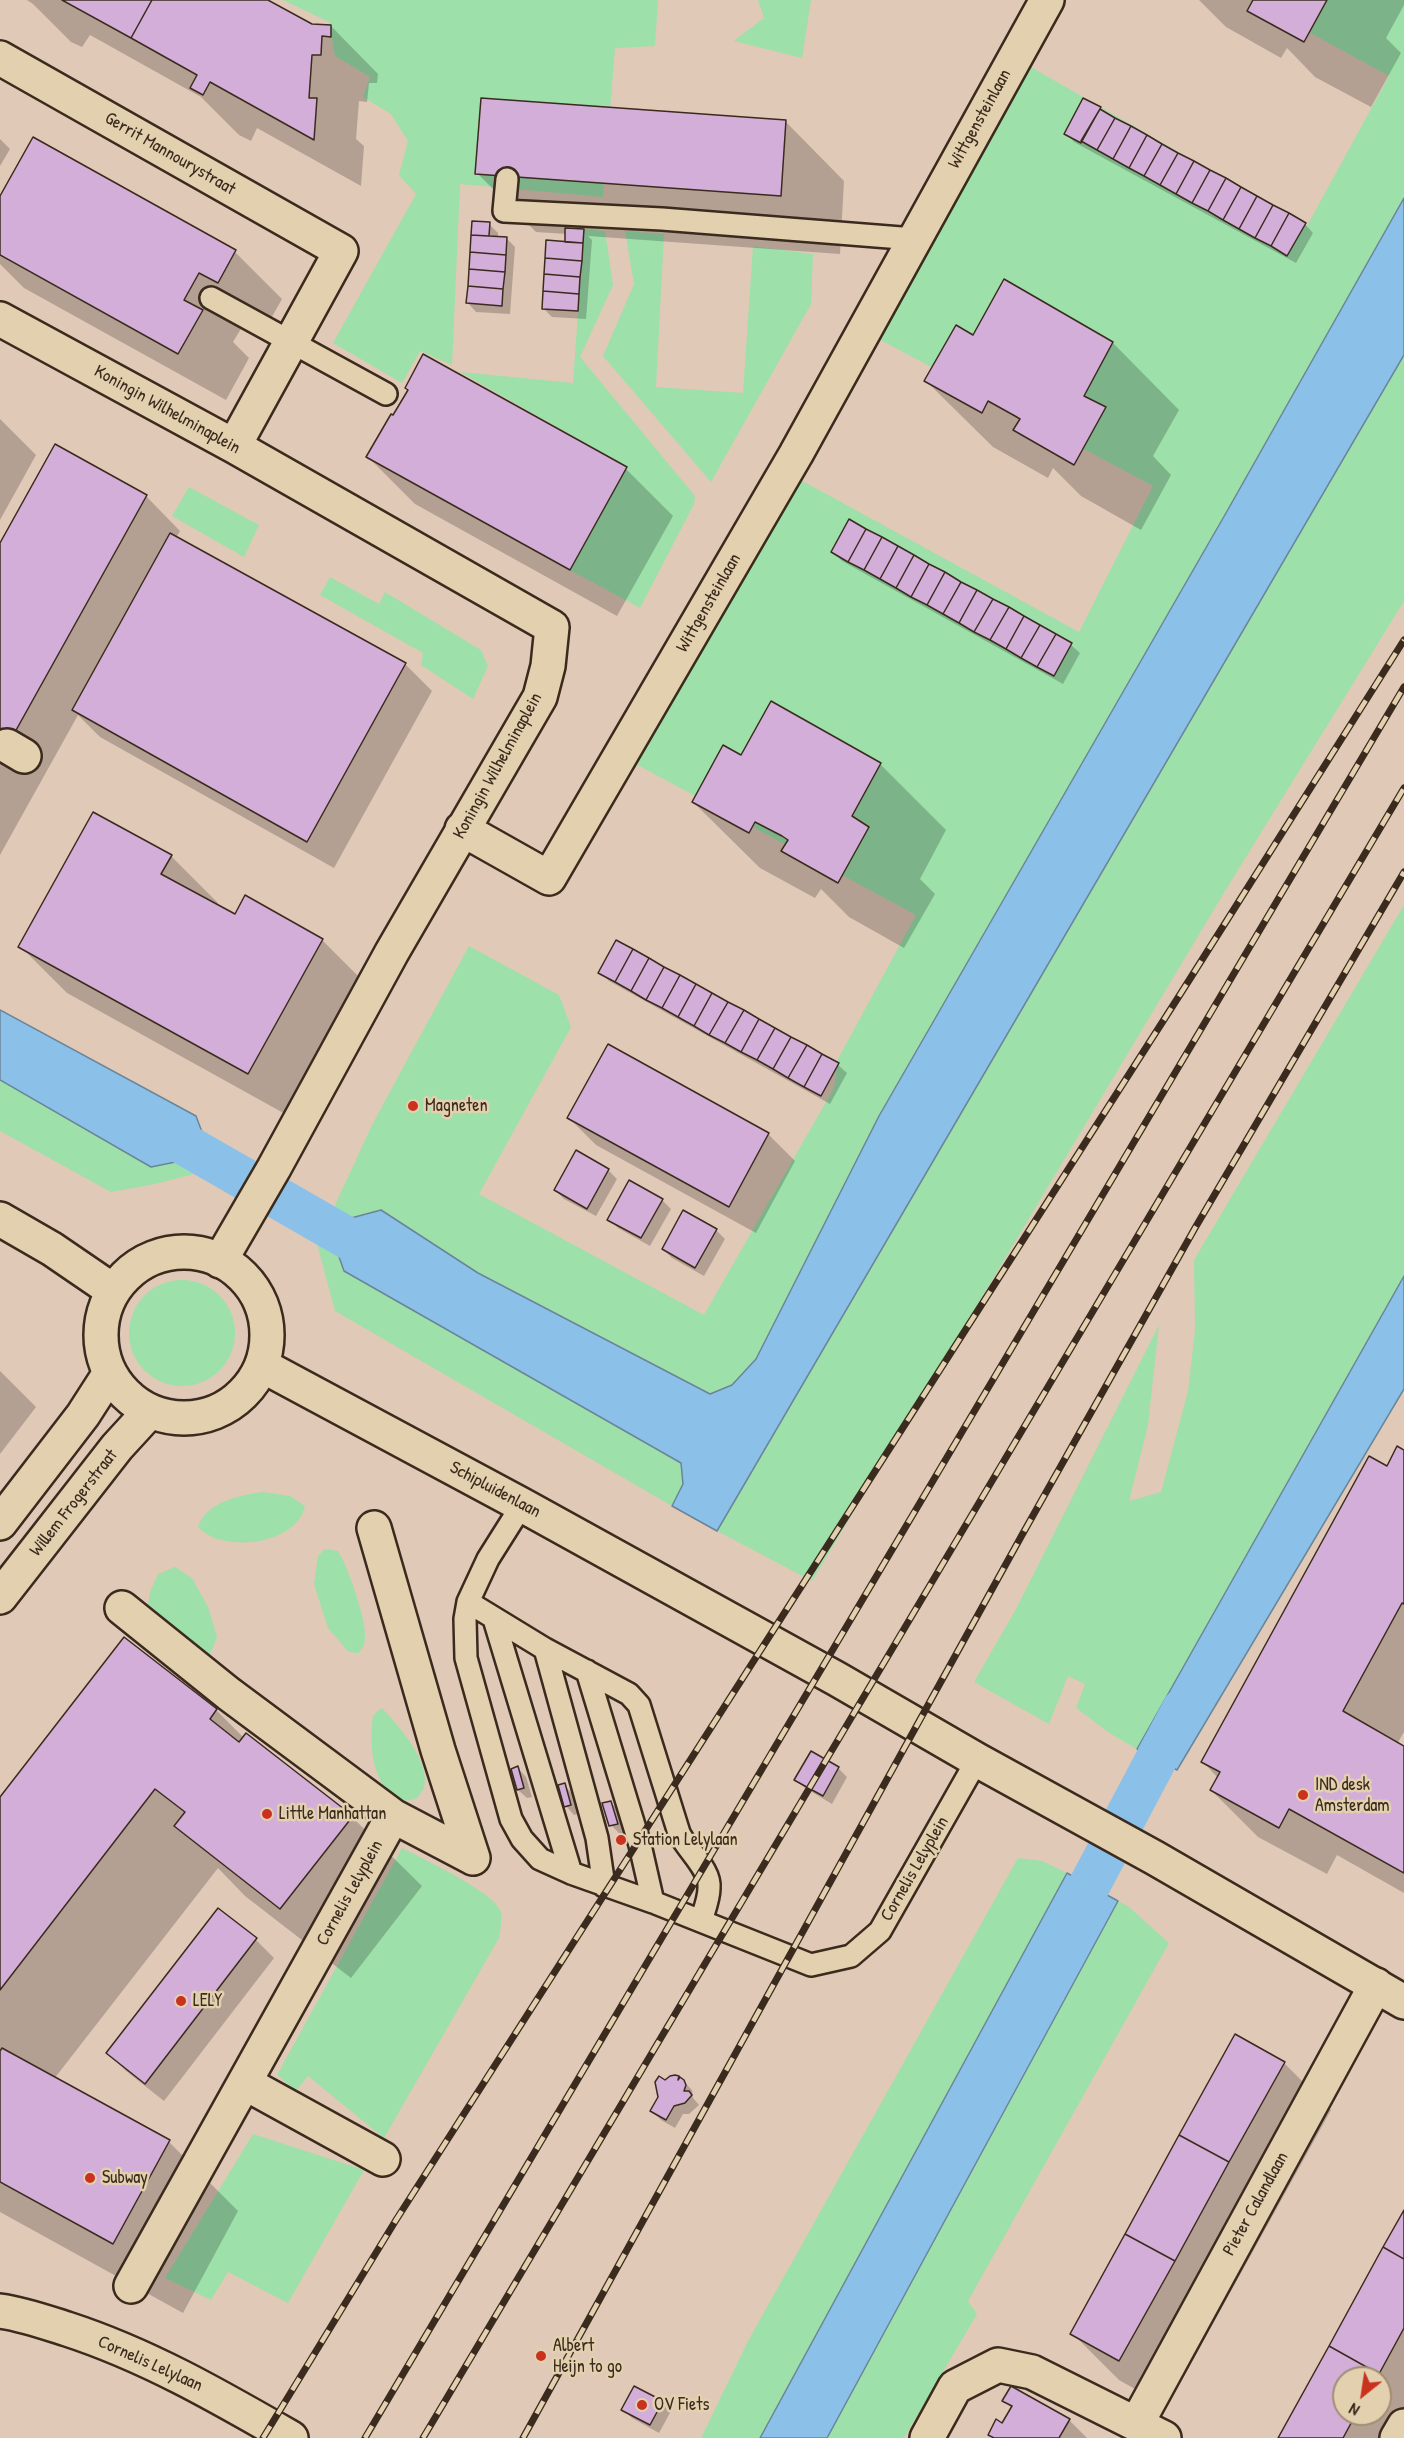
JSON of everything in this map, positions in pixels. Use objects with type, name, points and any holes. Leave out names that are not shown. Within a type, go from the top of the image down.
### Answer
[{"type":"street","name":"Wittgensteinlaan","points":[[462,830],[549,878],[796,454],[1047,0]]},
{"type":"street","name":"Gerrit Mannourystraat","points":[[0,58],[341,251],[291,342]]},
{"type":"street","name":"Koningin Wilhelminaplein","points":[[0,319],[234,446],[552,627],[548,666],[540,697],[358,1012],[274,1168],[220,1261]]},
{"type":"street","points":[[234,446],[291,342]]},
{"type":"street","points":[[0,1219],[52,1249],[112,1290]]},
{"type":"street","points":[[174,1252],[195,1252],[220,1261],[236,1271],[253,1289],[264,1312],[267,1337],[263,1366],[252,1383],[237,1399],[217,1411],[195,1417],[172,1417],[150,1411],[134,1402],[120,1389],[110,1373],[103,1354],[100,1335],[102,1316],[112,1290],[136,1267],[154,1257],[174,1252]]},
{"type":"street","name":"Schipluidenlaan","points":[[263,1366],[725,1617],[977,1760]]},
{"type":"street","points":[[0,1523],[83,1415],[110,1373]]},
{"type":"street","name":"Willem Frogerstraat","points":[[0,1597],[117,1447],[150,1411]]},
{"type":"street","points":[[122,1608],[229,1694],[393,1816],[473,1858],[438,1750],[374,1528]]},
{"type":"street","points":[[977,1760],[1155,1858],[1404,2002]]},
{"type":"street","name":"Cornelis Lelyplein","points":[[131,2286],[393,1816]]},
{"type":"street","name":"Pieter Calandlaan","points":[[1150,2431],[1376,1985]]},
{"type":"street","points":[[245,2083],[383,2159]]},
{"type":"street","name":"Cornelis Lelylaan","points":[[0,2311],[17,2313],[108,2342],[191,2380],[291,2438]]},
{"type":"street","points":[[927,2438],[955,2387],[998,2365],[1032,2372],[1150,2431]]},
{"type":"street","points":[[1397,2438],[1404,2426]]},
{"type":"lane","points":[[507,179],[504,211],[695,222],[914,239]]},
{"type":"lane","points":[[211,298],[386,394]]},
{"type":"lane","name":"Cornelis Lelyplein","points":[[522,1505],[488,1559],[468,1602],[465,1619],[466,1658],[511,1818],[522,1839],[540,1859],[604,1886],[652,1902],[811,1965],[851,1956],[880,1930],[977,1760]]},
{"type":"lane","points":[[468,1602],[545,1649],[629,1694],[639,1705],[679,1833],[688,1851],[709,1880],[710,1890],[700,1921]]},
{"type":"lane","points":[[494,1619],[571,1873]]},
{"type":"lane","points":[[545,1649],[597,1838],[604,1886]]},
{"type":"lane","points":[[587,1671],[640,1845],[652,1902]]},
{"type":"green space","points":[[283,0],[658,0],[655,46],[615,48],[603,197],[460,184],[452,365],[420,351],[402,383],[333,343],[416,194],[399,175],[408,141],[391,114],[363,97],[370,77],[335,56],[329,22]]},
{"type":"green space","points":[[758,0],[811,0],[802,58],[734,41],[764,18]]},
{"type":"green space","points":[[1250,0],[1404,0],[1404,198],[1226,513],[879,1116],[756,1359],[732,1385],[710,1394],[478,1273],[381,1210],[340,1221],[335,1205],[373,1123],[469,946],[559,995],[571,1027],[479,1194],[704,1315],[834,1088],[838,1059],[916,915],[634,763],[797,478],[1079,632],[1153,486],[877,338],[1031,67],[1307,226],[1389,76]]},
{"type":"green space","points":[[584,229],[605,231],[613,285],[580,357],[695,496],[694,504],[640,608],[570,570],[627,467],[460,372],[573,383]]},
{"type":"green space","points":[[625,231],[664,234],[656,387],[743,393],[753,246],[813,254],[811,304],[711,482],[603,356],[634,284]]},
{"type":"green space","points":[[1404,355],[1404,601],[1225,891],[812,1581],[717,1531]]},
{"type":"green space","points":[[189,487],[259,525],[244,557],[172,516]]},
{"type":"green space","points":[[330,577],[379,604],[385,592],[481,650],[488,666],[473,699],[421,665],[423,653],[320,595]]},
{"type":"green space","points":[[1404,905],[1404,1276],[1137,1749],[1111,1734],[1076,1708],[1085,1684],[1068,1676],[1049,1724],[974,1682],[1016,1609],[1159,1325],[1148,1425],[1129,1501],[1161,1492],[1188,1391],[1195,1330],[1194,1260]]},
{"type":"green space","points":[[0,1080],[151,1167],[195,1158],[194,1174],[111,1192],[0,1131]]},
{"type":"green space","points":[[332,1237],[344,1271],[681,1463],[683,1484],[672,1506],[335,1311],[316,1240]]},
{"type":"green space","points":[[182,1280],[202,1284],[220,1295],[231,1313],[235,1333],[231,1353],[220,1371],[202,1382],[182,1386],[162,1382],[144,1371],[133,1353],[129,1333],[133,1313],[144,1295],[162,1284]]},
{"type":"green space","points":[[263,1492],[290,1496],[305,1506],[299,1519],[288,1530],[274,1537],[240,1543],[224,1541],[209,1535],[198,1527],[208,1511],[225,1501]]},
{"type":"green space","points":[[325,1549],[338,1551],[356,1593],[365,1628],[365,1641],[358,1653],[349,1652],[328,1628],[314,1584],[318,1556]]},
{"type":"green space","points":[[175,1567],[192,1578],[208,1607],[217,1637],[209,1657],[197,1657],[147,1610],[150,1592],[158,1574]]},
{"type":"green space","points":[[382,1708],[412,1744],[423,1766],[424,1787],[416,1799],[396,1802],[377,1773],[372,1751],[372,1727],[373,1715]]},
{"type":"green space","points":[[402,1848],[456,1876],[484,1894],[500,1910],[501,1920],[499,1938],[384,2138],[308,2076],[296,2091],[277,2075]]},
{"type":"green space","points":[[1018,1858],[1042,1861],[1067,1873],[760,2438],[701,2438],[748,2341]]},
{"type":"green space","points":[[1118,1901],[1129,1907],[1169,1943],[968,2301],[977,2314],[904,2438],[827,2438]]},
{"type":"green space","points":[[253,2134],[364,2170],[288,2303],[228,2272],[211,2300],[165,2278]]},
{"type":"water","points":[[1404,198],[1404,355],[717,1531],[672,1506],[683,1484],[681,1463],[344,1271],[332,1237],[340,1221],[381,1210],[478,1273],[710,1394],[732,1385],[756,1359],[879,1116],[1226,513]]},
{"type":"water","points":[[0,1010],[196,1116],[205,1140],[195,1158],[151,1167],[0,1080]]},
{"type":"water","points":[[1404,1276],[1404,1389],[1177,1770],[1137,1749]]},
{"type":"water","points":[[1067,1873],[1118,1901],[827,2438],[760,2438]]},
{"type":"building","points":[[62,0],[152,0],[131,38]]},
{"type":"building","points":[[152,0],[268,0],[312,24],[331,25],[331,37],[322,36],[321,55],[312,55],[309,98],[317,98],[314,140],[210,82],[203,95],[190,88],[197,75],[131,38]]},
{"type":"building","points":[[1253,0],[1327,0],[1304,42],[1247,11]]},
{"type":"building","points":[[481,98],[786,120],[781,196],[475,174]]},
{"type":"building","points":[[1083,98],[1101,107],[1081,143],[1064,134]]},
{"type":"building","points":[[1100,109],[1115,118],[1097,150],[1081,141]]},
{"type":"building","points":[[1115,118],[1131,126],[1113,159],[1097,150]]},
{"type":"building","points":[[1131,126],[1147,135],[1129,168],[1113,159]]},
{"type":"building","points":[[1147,135],[1162,144],[1144,176],[1129,168]]},
{"type":"building","points":[[33,137],[236,250],[218,283],[199,273],[184,300],[203,310],[178,354],[0,255],[0,196]]},
{"type":"building","points":[[1162,144],[1178,153],[1160,185],[1144,176]]},
{"type":"building","points":[[1178,153],[1194,161],[1176,194],[1160,185]]},
{"type":"building","points":[[1194,161],[1210,170],[1192,203],[1176,194]]},
{"type":"building","points":[[1210,170],[1226,178],[1208,211],[1192,203]]},
{"type":"building","points":[[1226,178],[1241,187],[1223,220],[1208,211]]},
{"type":"building","points":[[1241,187],[1257,196],[1239,229],[1223,220]]},
{"type":"building","points":[[1257,196],[1273,205],[1255,238],[1239,229]]},
{"type":"building","points":[[1273,205],[1289,213],[1271,246],[1255,238]]},
{"type":"building","points":[[1289,213],[1306,223],[1287,256],[1271,246]]},
{"type":"building","points":[[472,221],[490,222],[489,236],[471,235]]},
{"type":"building","points":[[565,228],[584,229],[583,243],[565,242]]},
{"type":"building","points":[[471,235],[507,237],[506,255],[470,252]]},
{"type":"building","points":[[546,240],[583,243],[582,261],[545,258]]},
{"type":"building","points":[[470,252],[506,255],[505,272],[469,269]]},
{"type":"building","points":[[545,258],[582,261],[580,277],[544,274]]},
{"type":"building","points":[[469,269],[505,272],[503,289],[468,286]]},
{"type":"building","points":[[544,274],[580,277],[579,294],[543,291]]},
{"type":"building","points":[[1004,279],[1113,342],[1084,396],[1106,407],[1074,465],[1013,430],[1020,419],[1015,416],[988,401],[982,413],[924,381],[956,325],[973,335]]},
{"type":"building","points":[[468,286],[503,289],[502,306],[466,303]]},
{"type":"building","points":[[543,291],[579,294],[578,311],[542,309]]},
{"type":"building","points":[[423,354],[627,467],[570,570],[366,457],[408,390],[405,388]]},
{"type":"building","points":[[55,444],[147,495],[0,759],[0,543]]},
{"type":"building","points":[[849,519],[866,529],[848,562],[831,552]]},
{"type":"building","points":[[866,529],[882,537],[864,570],[848,562]]},
{"type":"building","points":[[170,533],[406,663],[307,842],[72,710]]},
{"type":"building","points":[[882,537],[898,546],[880,579],[864,570]]},
{"type":"building","points":[[898,546],[914,555],[896,588],[880,579]]},
{"type":"building","points":[[914,555],[929,564],[911,597],[896,588]]},
{"type":"building","points":[[929,564],[945,572],[927,605],[911,597]]},
{"type":"building","points":[[945,572],[961,582],[943,614],[927,605]]},
{"type":"building","points":[[961,582],[977,590],[959,623],[943,614]]},
{"type":"building","points":[[977,590],[993,599],[974,632],[959,623]]},
{"type":"building","points":[[993,599],[1009,607],[990,640],[974,632]]},
{"type":"building","points":[[1009,607],[1024,616],[1006,649],[990,640]]},
{"type":"building","points":[[1024,616],[1040,625],[1021,658],[1006,649]]},
{"type":"building","points":[[1040,625],[1056,634],[1037,667],[1021,658]]},
{"type":"building","points":[[1056,634],[1072,643],[1054,676],[1037,667]]},
{"type":"building","points":[[771,701],[881,763],[852,816],[869,827],[838,883],[781,851],[788,840],[782,836],[755,822],[749,833],[692,802],[723,745],[741,755]]},
{"type":"building","points":[[93,812],[172,855],[161,874],[235,914],[245,895],[323,939],[248,1074],[18,947]]},
{"type":"building","points":[[616,940],[633,949],[615,982],[598,973]]},
{"type":"building","points":[[633,949],[649,958],[631,991],[615,982]]},
{"type":"building","points":[[649,958],[664,967],[646,1000],[631,991]]},
{"type":"building","points":[[664,967],[680,975],[662,1008],[646,1000]]},
{"type":"building","points":[[680,975],[696,984],[678,1017],[662,1008]]},
{"type":"building","points":[[696,984],[712,993],[694,1026],[678,1017]]},
{"type":"building","points":[[712,993],[728,1002],[709,1035],[694,1026]]},
{"type":"building","points":[[728,1002],[744,1010],[725,1043],[709,1035]]},
{"type":"building","points":[[744,1010],[759,1019],[741,1052],[725,1043]]},
{"type":"building","points":[[759,1019],[775,1028],[757,1060],[741,1052]]},
{"type":"building","points":[[775,1028],[791,1037],[773,1069],[757,1060]]},
{"type":"building","points":[[791,1037],[807,1045],[788,1078],[773,1069]]},
{"type":"building","points":[[608,1044],[769,1133],[729,1207],[567,1118]]},
{"type":"building","points":[[807,1045],[822,1054],[804,1087],[788,1078]]},
{"type":"building","points":[[822,1054],[839,1063],[821,1096],[804,1087]]},
{"type":"building","points":[[576,1150],[609,1169],[587,1209],[554,1190]]},
{"type":"building","points":[[629,1180],[663,1199],[641,1238],[607,1220]]},
{"type":"building","points":[[683,1210],[717,1229],[695,1268],[662,1249]]},
{"type":"building","points":[[1397,1446],[1404,1450],[1404,1604],[1402,1603],[1343,1711],[1404,1746],[1404,1873],[1289,1809],[1279,1828],[1210,1790],[1220,1772],[1201,1762],[1369,1456],[1387,1466]]},
{"type":"building","name":"Little Manhattan","points":[[124,1637],[217,1709],[210,1719],[239,1742],[246,1733],[353,1816],[280,1909],[174,1826],[185,1812],[155,1789],[0,1990],[0,1797]]},
{"type":"building","points":[[811,1751],[839,1767],[823,1796],[794,1780]]},
{"type":"building","points":[[518,1766],[524,1788],[517,1790],[511,1769]]},
{"type":"building","points":[[565,1783],[571,1805],[564,1807],[558,1785]]},
{"type":"building","points":[[611,1801],[618,1824],[609,1826],[602,1803]]},
{"type":"building","points":[[218,1908],[257,1938],[145,2084],[106,2053]]},
{"type":"building","points":[[1235,2034],[1285,2062],[1229,2162],[1179,2135]]},
{"type":"building","points":[[2,2048],[170,2140],[113,2244],[0,2182],[0,2051]]},
{"type":"building","points":[[675,2075],[679,2076],[678,2080],[680,2077],[684,2080],[686,2085],[684,2091],[689,2091],[692,2095],[685,2103],[674,2106],[666,2120],[650,2111],[658,2097],[655,2082],[659,2076],[665,2080]]},
{"type":"building","points":[[1179,2135],[1229,2162],[1175,2261],[1125,2234]]},
{"type":"building","points":[[1404,2210],[1404,2259],[1383,2247]]},
{"type":"building","points":[[1125,2234],[1175,2261],[1119,2361],[1070,2334]]},
{"type":"building","points":[[1383,2247],[1404,2259],[1404,2328],[1383,2366],[1365,2366],[1329,2346]]},
{"type":"building","points":[[1329,2346],[1365,2366],[1332,2366],[1332,2426],[1350,2426],[1343,2438],[1278,2438]]},
{"type":"building","name":"OV Fiets","points":[[634,2386],[663,2401],[650,2425],[621,2410]]},
{"type":"building","points":[[1011,2386],[1070,2419],[1059,2438],[994,2438],[988,2435],[996,2419],[1002,2423],[1012,2406],[1002,2401]]},
{"type":"waterway","points":[[149,1124],[384,1259]]},
{"type":"waterway","points":[[1063,1935],[1183,1709]]},
{"type":"railway","points":[[263,2438],[396,2220],[1181,993],[1404,640]]},
{"type":"railway","points":[[365,2438],[1404,687]]},
{"type":"railway","points":[[423,2438],[1404,788]]},
{"type":"railway","points":[[523,2438],[1022,1535],[1195,1228],[1404,872]]},
{"type":"place","name":"Magneten","points":[[413,1106]]},
{"type":"place","name":"IND desk Amsterdam","points":[[1303,1795]]},
{"type":"place","name":"Little Manhattan","points":[[267,1814]]},
{"type":"place","name":"Station Lelylaan","points":[[621,1840]]},
{"type":"place","name":"LELY","points":[[181,2001]]},
{"type":"place","name":"Subway","points":[[90,2178]]},
{"type":"place","name":"Albert Heijn to go","points":[[541,2356]]},
{"type":"place","name":"OV Fiets","points":[[642,2405]]}]
